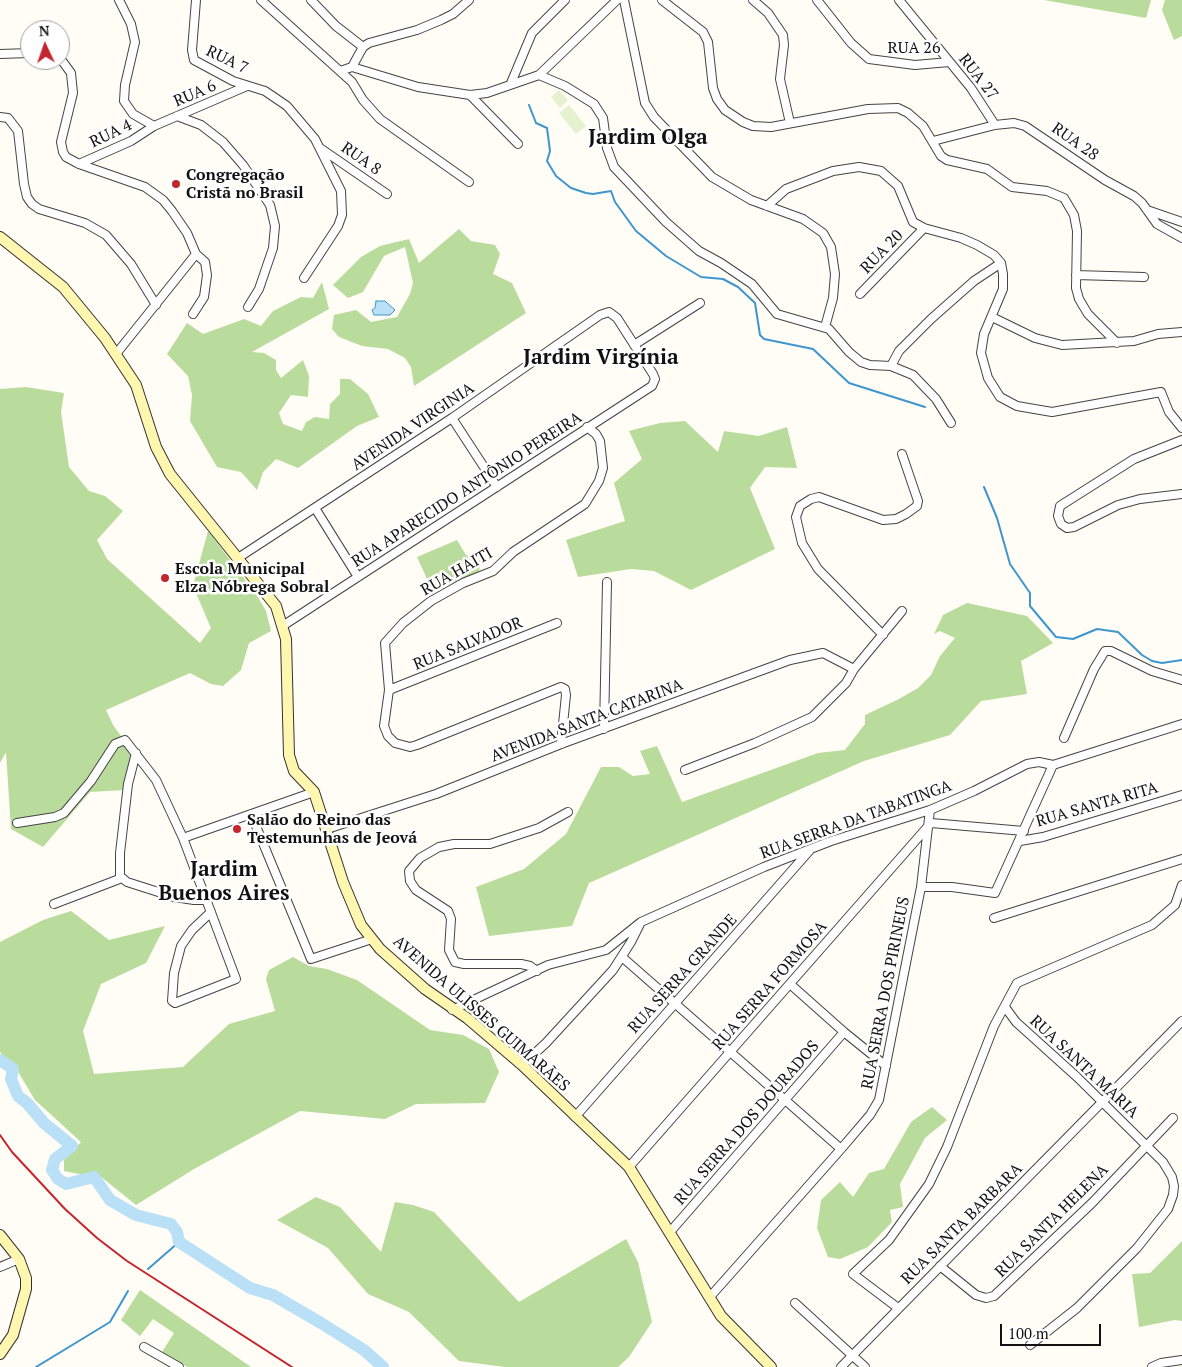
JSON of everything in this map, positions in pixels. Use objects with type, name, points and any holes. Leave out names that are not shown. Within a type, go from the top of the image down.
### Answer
[{"type":"main road","name":"AVENIDA ULISSES GUIMARÃES","points":[[0,237],[63,287],[116,354],[136,385],[156,447],[170,474],[276,606],[284,625],[286,639],[289,756],[294,770],[314,792],[343,882],[361,925],[425,989],[452,1010],[467,1018],[522,1066],[629,1167],[670,1232],[708,1298],[731,1328],[771,1367]]},
{"type":"main road","points":[[0,1236],[18,1259],[26,1278],[26,1289],[13,1335],[0,1354]]},
{"type":"street","points":[[119,0],[131,24],[135,42],[125,85],[124,101],[133,114],[154,126]]},
{"type":"street","name":"RUA 7","points":[[196,0],[192,50],[194,60],[247,86]]},
{"type":"street","points":[[261,0],[312,49],[352,82],[363,100],[380,119],[469,182]]},
{"type":"street","points":[[311,0],[336,26],[363,47]]},
{"type":"street","points":[[352,67],[363,47],[441,20],[453,14],[469,0]]},
{"type":"street","points":[[511,83],[532,33],[565,0]]},
{"type":"street","points":[[340,71],[352,67],[418,88],[470,95],[487,93],[511,83],[539,75],[617,0]]},
{"type":"street","points":[[624,0],[645,103],[650,112],[712,177],[740,195],[814,225],[831,247],[835,264],[835,285],[825,327]]},
{"type":"street","points":[[662,0],[703,32],[708,42],[713,88],[717,99],[726,110],[753,126],[771,127],[890,107],[908,113],[923,126],[941,156],[947,160],[987,169],[1012,188],[1047,191],[1064,198],[1072,210],[1076,224],[1076,293],[1083,307],[1116,343]]},
{"type":"street","points":[[753,0],[768,13],[782,36],[784,45],[780,79],[790,123]]},
{"type":"street","name":"RUA 26","points":[[817,0],[851,43],[870,59],[915,65],[949,62]]},
{"type":"street","name":"RUA 27","points":[[899,0],[975,93],[996,125]]},
{"type":"street","points":[[0,54],[20,53]]},
{"type":"street","points":[[69,70],[71,73],[73,93],[62,142],[62,152],[66,157],[79,164],[138,184],[158,196],[172,211],[187,233],[196,254],[206,262],[207,276],[204,297],[193,314]]},
{"type":"street","points":[[539,75],[565,86],[594,104],[602,118],[607,148],[614,167],[666,222],[699,251],[721,262],[752,284],[777,314],[825,327],[833,333],[855,358],[870,365],[891,366],[907,371],[920,381],[936,399],[951,423]]},
{"type":"street","points":[[247,86],[264,91],[287,106],[307,128],[342,191],[342,215],[334,235],[304,278]]},
{"type":"street","name":"RUA 6","points":[[154,126],[247,86]]},
{"type":"street","points":[[470,95],[518,144]]},
{"type":"street","points":[[177,116],[201,126],[227,146],[270,205],[275,226],[273,248],[259,289],[248,307]]},
{"type":"street","points":[[0,117],[8,118],[18,132],[24,184],[27,197],[32,204],[39,209],[85,223],[106,235],[131,264],[156,304]]},
{"type":"street","name":"RUA 28","points":[[933,141],[996,125],[1014,123],[1025,126],[1105,180],[1128,191],[1142,203],[1157,224],[1182,238]]},
{"type":"street","name":"RUA 4","points":[[79,164],[131,141],[154,126]]},
{"type":"street","name":"RUA 8","points":[[319,147],[387,194]]},
{"type":"street","points":[[767,206],[776,196],[796,184],[833,171],[868,167],[881,171],[898,186],[913,222],[924,228],[961,238],[994,255],[1001,263],[1002,289],[984,334],[981,353],[988,378],[1000,397],[1025,409],[1052,412],[1161,392],[1169,412],[1182,428]]},
{"type":"street","points":[[1147,210],[1182,222]]},
{"type":"street","name":"RUA 20","points":[[860,294],[924,228]]},
{"type":"street","points":[[116,354],[196,254]]},
{"type":"street","points":[[891,366],[899,351],[931,319],[974,281],[1001,263]]},
{"type":"street","points":[[1076,275],[1144,277]]},
{"type":"street","points":[[634,345],[700,302]]},
{"type":"street","name":"AVENIDA VIRGINIA","points":[[238,558],[452,418],[600,315],[612,312],[634,345]]},
{"type":"street","points":[[992,317],[1035,338],[1052,343],[1071,345],[1116,343],[1182,332]]},
{"type":"street","name":"RUA APARECIDO ANTÔNIO PEREIRA","points":[[284,625],[652,386],[654,380],[634,345]]},
{"type":"street","points":[[452,418],[497,487]]},
{"type":"street","name":"RUA HAITI","points":[[561,744],[566,695],[563,688],[410,747],[391,740],[384,726],[389,690],[386,643],[403,623],[442,594],[493,571],[513,552],[585,504],[599,482],[603,468],[600,441],[596,434],[587,427]]},
{"type":"street","points":[[1182,440],[1134,460],[1060,506],[1058,516],[1061,524],[1067,528],[1074,528],[1118,506],[1140,499],[1182,494]]},
{"type":"street","points":[[882,635],[818,569],[802,543],[796,517],[800,506],[810,498],[819,497],[883,520],[896,519],[906,514],[917,506],[918,501],[902,454]]},
{"type":"street","points":[[315,508],[358,577]]},
{"type":"street","points":[[604,729],[607,582]]},
{"type":"street","points":[[685,770],[755,743],[812,717],[846,683],[854,669],[902,611]]},
{"type":"street","name":"RUA SALVADOR","points":[[389,690],[557,623]]},
{"type":"street","points":[[1064,738],[1098,661],[1105,652],[1111,651],[1152,671],[1182,680]]},
{"type":"street","name":"AVENIDA SANTA CATARINA","points":[[327,829],[436,794],[561,744],[806,655],[824,653],[854,669]]},
{"type":"street","points":[[921,887],[952,887],[994,894],[1003,879],[1053,766],[1182,724]]},
{"type":"street","points":[[17,823],[55,817],[64,813],[75,802],[120,740],[126,740],[156,780],[184,838],[236,979],[175,1003],[172,1001],[176,962],[181,946],[192,930],[210,912]]},
{"type":"street","points":[[136,753],[128,784],[120,853],[119,868],[122,878],[127,882],[174,897],[206,900]]},
{"type":"street","name":"RUA SERRA DA TABATINGA","points":[[452,1010],[559,962],[606,950],[640,922],[811,848],[930,810],[974,791],[1023,765],[1039,762],[1053,766]]},
{"type":"street","points":[[184,838],[314,792]]},
{"type":"street","name":"RUA SANTA RITA","points":[[1020,841],[1043,837],[1182,795]]},
{"type":"street","name":"RUA SERRA DOS PIRINEUS","points":[[708,1298],[841,1149],[875,1108],[886,1066],[921,887],[930,823],[930,810]]},
{"type":"street","points":[[536,971],[530,966],[521,964],[464,964],[455,962],[449,950],[451,919],[448,911],[416,890],[410,881],[409,871],[420,858],[439,847],[454,844],[490,844],[539,828],[568,812]]},
{"type":"street","points":[[251,814],[312,959],[372,938]]},
{"type":"street","points":[[930,823],[1024,831]]},
{"type":"street","name":"RUA SERRA FORMOSA","points":[[629,1167],[930,823]]},
{"type":"street","name":"RUA SERRA GRANDE","points":[[575,1117],[811,848]]},
{"type":"street","points":[[994,918],[1182,858]]},
{"type":"street","points":[[54,904],[122,878]]},
{"type":"street","points":[[898,1308],[853,1274],[889,1240],[929,1184],[947,1147],[994,1026],[1017,983],[1118,941],[1158,920],[1175,906],[1182,885]]},
{"type":"street","points":[[522,1066],[546,1043],[622,958],[640,922]]},
{"type":"street","points":[[622,958],[841,1149]]},
{"type":"street","points":[[790,984],[886,1066]]},
{"type":"street","name":"RUA SANTA MARIA","points":[[1005,1007],[1016,1022],[1102,1101],[1168,1168],[1172,1177],[1174,1195],[1168,1209],[1137,1248],[1084,1301],[1030,1345]]},
{"type":"street","name":"RUA SANTA BARBARA","points":[[841,1367],[1182,1021]]},
{"type":"street","name":"RUA SERRA DOS DOURADOS","points":[[670,1232],[844,1032]]},
{"type":"street","name":"RUA SANTA HELENA","points":[[940,1266],[976,1295],[986,1298],[994,1296],[1092,1203],[1173,1118]]},
{"type":"street","points":[[0,1267],[18,1259]]},
{"type":"street","points":[[795,1303],[865,1367]]},
{"type":"street","points":[[144,1347],[179,1367]]},
{"type":"street","points":[[1152,1367],[1161,1363],[1182,1360]]},
{"type":"green space","points":[[1044,0],[1151,0],[1146,18]]},
{"type":"green space","points":[[1165,0],[1182,0],[1182,36],[1174,40],[1162,10]]},
{"type":"green space","points":[[559,90],[568,100],[560,108],[551,97]]},
{"type":"green space","points":[[569,105],[586,126],[576,134],[559,113]]},
{"type":"green space","points":[[459,229],[471,241],[495,245],[500,254],[493,274],[512,283],[526,313],[414,386],[411,367],[405,358],[388,349],[362,346],[339,337],[332,329],[334,315],[356,310],[371,322],[397,317],[410,294],[413,283],[405,247],[384,256],[363,292],[348,298],[333,285],[361,257],[380,246],[409,239],[419,263]]},
{"type":"green space","points":[[322,282],[329,309],[252,352],[264,353],[276,360],[276,370],[281,378],[303,360],[309,376],[308,397],[291,395],[279,413],[283,424],[302,431],[306,422],[315,417],[329,419],[330,404],[340,394],[340,379],[350,379],[368,394],[379,417],[357,426],[298,468],[276,459],[263,472],[257,490],[241,472],[217,467],[190,421],[192,395],[188,376],[167,354],[187,323],[203,334],[244,319],[261,326],[273,311],[301,297],[313,298]]},
{"type":"green space","points":[[26,387],[64,393],[61,412],[69,467],[89,491],[105,496],[123,511],[97,540],[107,559],[200,643],[211,628],[193,586],[208,531],[256,594],[266,611],[271,631],[249,643],[241,670],[223,686],[211,684],[190,673],[106,710],[113,725],[135,755],[125,790],[90,792],[43,847],[11,829],[6,752],[0,763],[0,389]]},
{"type":"green space","points":[[685,421],[718,452],[724,431],[759,436],[787,427],[797,468],[765,467],[750,488],[775,549],[691,590],[654,571],[631,569],[578,577],[566,540],[625,521],[614,483],[642,459],[629,431],[660,423]]},
{"type":"green space","points":[[457,540],[466,555],[481,561],[479,571],[433,592],[417,557]]},
{"type":"green space","points":[[967,603],[1027,616],[1053,643],[1021,661],[1027,694],[981,701],[950,735],[864,761],[589,883],[572,926],[489,936],[476,887],[524,869],[566,834],[601,767],[619,767],[633,776],[650,774],[640,751],[657,746],[682,802],[818,753],[845,750],[865,724],[865,715],[918,688],[931,675],[940,656],[955,638],[940,631],[934,634],[943,615]]},
{"type":"green space","points":[[71,911],[109,940],[165,926],[146,963],[101,984],[83,1031],[94,1074],[183,1067],[229,1024],[275,1011],[266,979],[269,970],[293,957],[309,966],[327,969],[357,980],[430,1030],[463,1035],[489,1049],[499,1072],[485,1103],[416,1104],[385,1119],[300,1111],[194,1169],[136,1205],[95,1172],[84,1175],[64,1171],[64,1160],[81,1142],[35,1100],[17,1070],[0,1052],[0,942],[43,920]]},
{"type":"green space","points":[[932,1107],[947,1120],[925,1138],[900,1184],[903,1207],[890,1210],[892,1222],[868,1247],[840,1259],[828,1257],[817,1228],[821,1200],[840,1182],[853,1197],[869,1173],[884,1169],[911,1122]]},
{"type":"green space","points":[[316,1197],[340,1207],[381,1252],[395,1202],[413,1205],[434,1212],[519,1302],[626,1239],[638,1262],[652,1322],[629,1357],[618,1367],[505,1367],[459,1361],[409,1312],[368,1294],[328,1248],[277,1220]]},
{"type":"green space","points":[[1182,1241],[1182,1321],[1175,1320],[1139,1327],[1132,1274],[1150,1273]]},
{"type":"green space","points":[[140,1290],[251,1367],[187,1367],[162,1352],[174,1333],[153,1319],[140,1336],[121,1320]]},
{"type":"water","points":[[376,301],[385,301],[395,310],[390,315],[374,315],[372,310],[375,308]]},
{"type":"waterway","points":[[529,105],[536,123],[547,128],[550,151],[547,161],[556,176],[571,188],[586,193],[593,194],[611,191],[615,202],[636,231],[666,256],[701,277],[723,279],[738,287],[755,303],[760,335],[764,339],[813,349],[849,383],[925,407]]},
{"type":"waterway","points":[[984,487],[997,518],[1010,564],[1030,593],[1030,606],[1056,637],[1073,639],[1097,629],[1118,632],[1142,655],[1152,661],[1162,663],[1182,660]]},
{"type":"waterway","points":[[0,1060],[13,1069],[11,1079],[18,1096],[27,1103],[44,1123],[72,1146],[55,1159],[52,1170],[58,1179],[66,1184],[94,1177],[110,1200],[136,1215],[171,1224],[177,1232],[179,1242],[250,1288],[273,1295],[321,1323],[364,1350],[383,1367]]},
{"type":"waterway","points":[[148,1269],[179,1242]]},
{"type":"waterway","points":[[36,1367],[110,1322],[128,1291]]},
{"type":"railway","points":[[0,1135],[12,1152],[65,1209],[97,1238],[127,1261],[292,1367]]},
{"type":"place","name":"Congregação Cristã no Brasil","points":[[176,184]]},
{"type":"place","name":"Escola Municipal Elza Nóbrega Sobral","points":[[165,578]]},
{"type":"place","name":"Salão do Reino das Testemunhas de Jeová","points":[[237,829]]},
{"type":"district","name":"Jardim Olga","points":[[648,138]]},
{"type":"district","name":"Jardim Virgínia","points":[[601,358]]},
{"type":"district","name":"Jardim Buenos Aires","points":[[224,882]]}]
